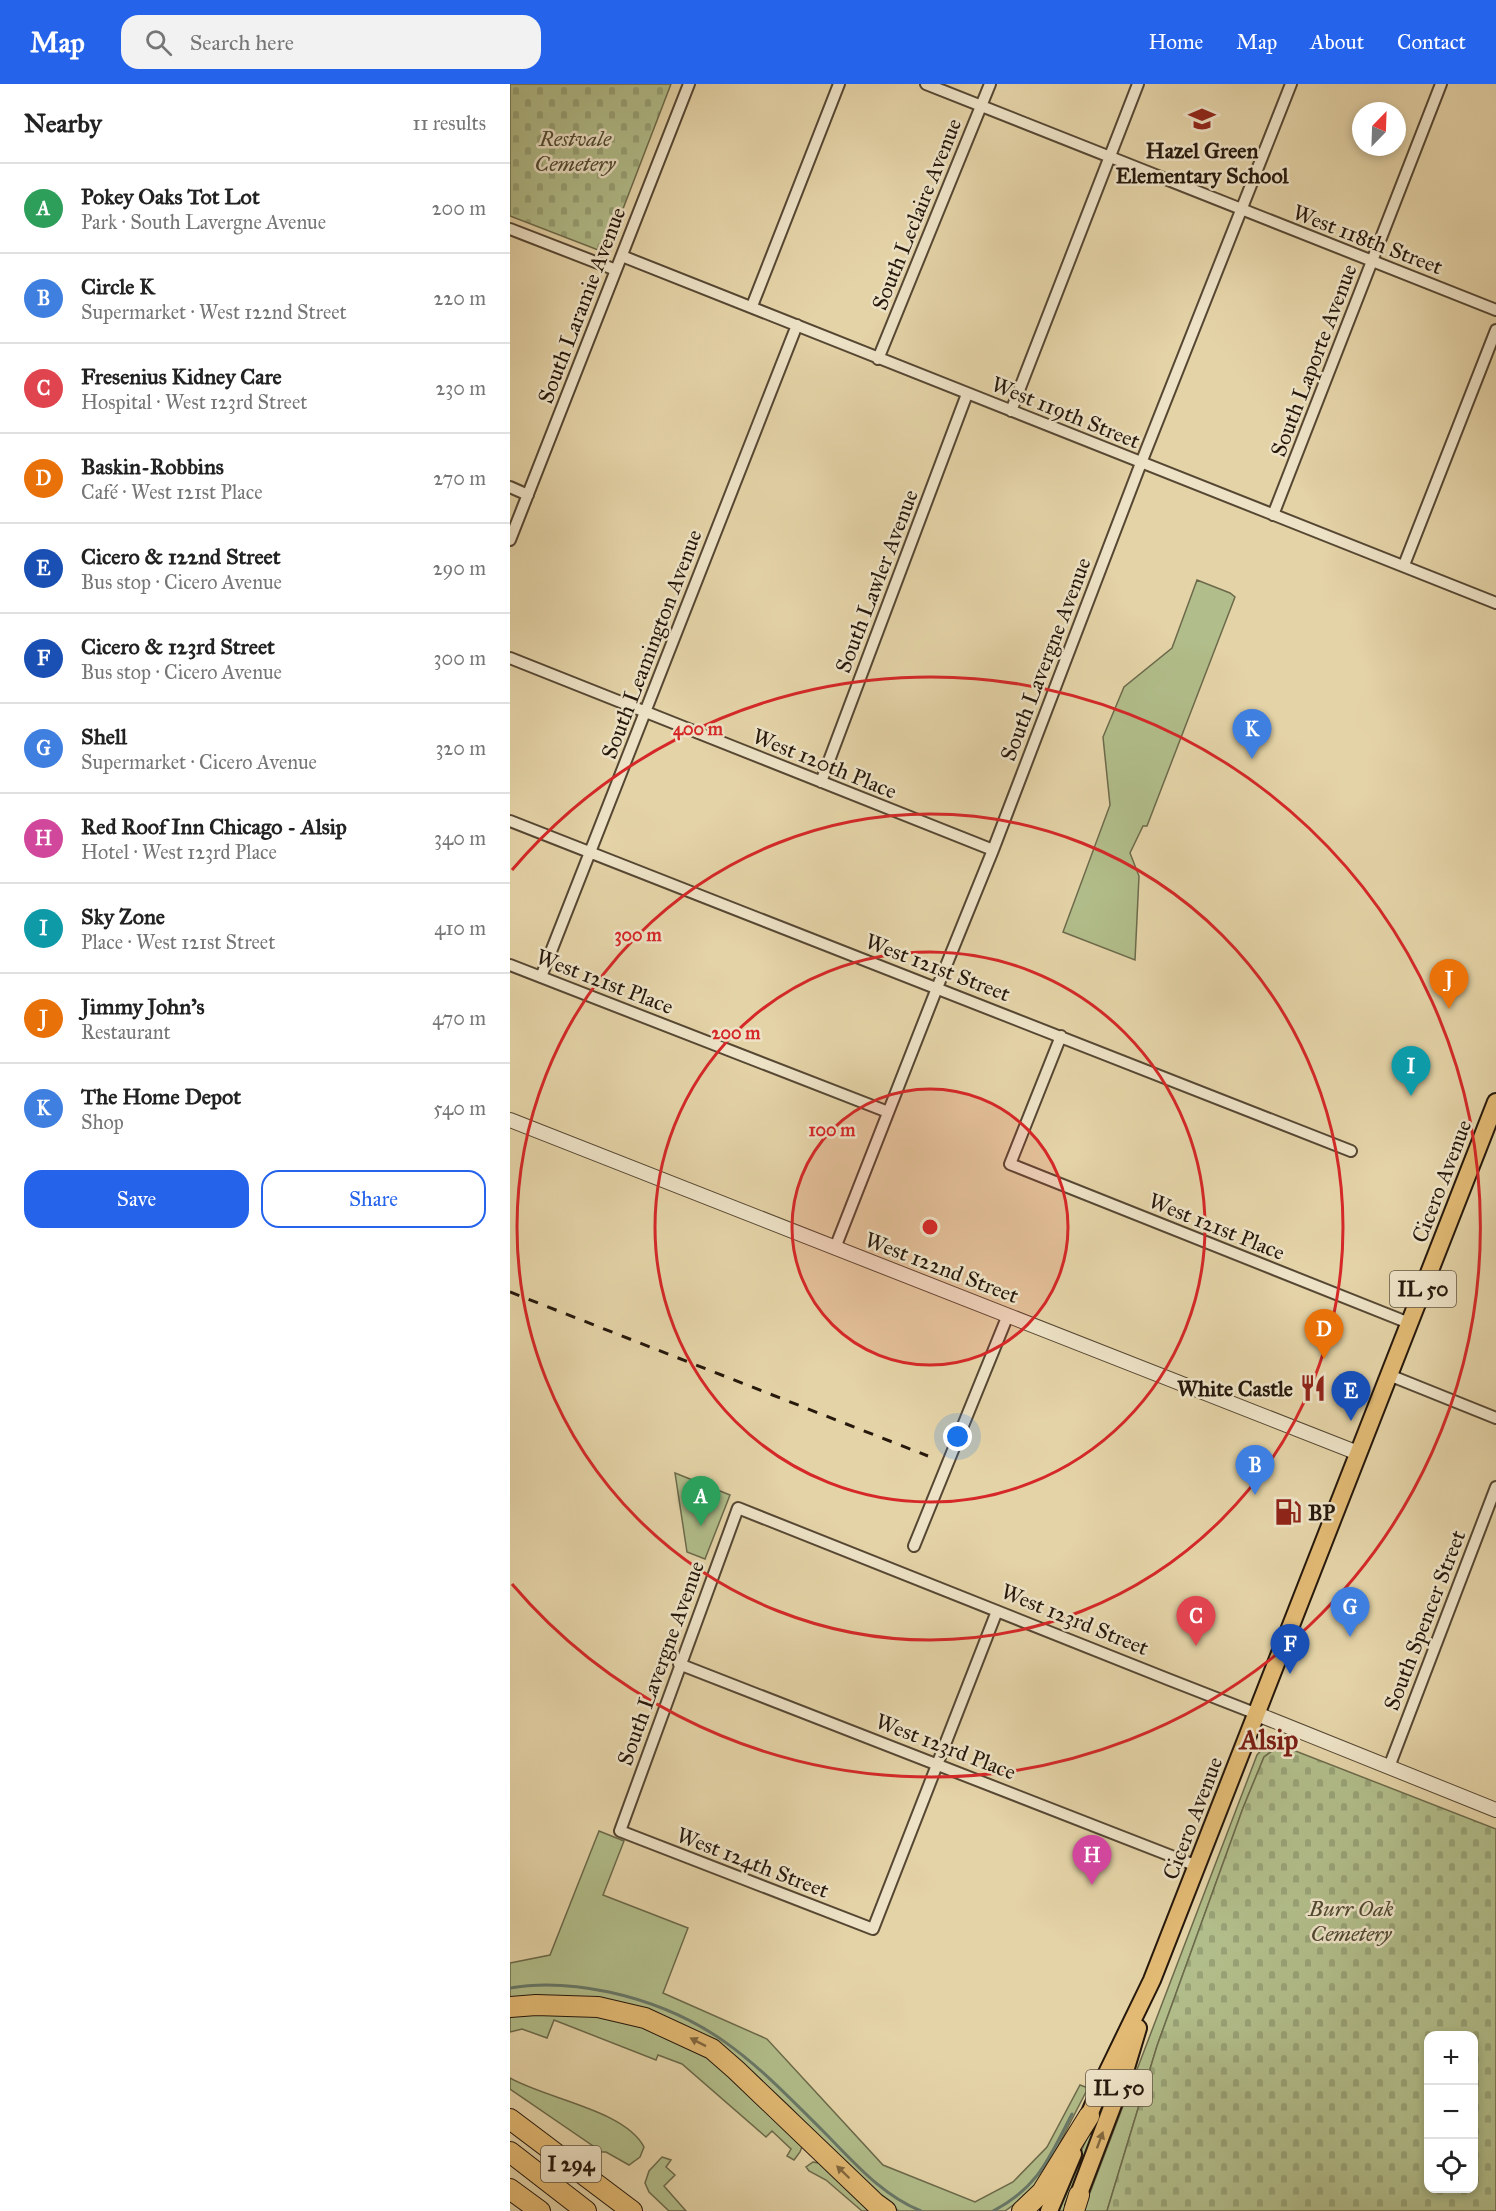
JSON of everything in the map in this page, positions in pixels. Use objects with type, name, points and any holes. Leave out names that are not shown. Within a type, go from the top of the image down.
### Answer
[{"type":"highway","points":[[510,2007],[536,2005],[598,2007],[645,2018],[712,2049],[875,2204],[886,2211]]},
{"type":"highway","points":[[1022,2211],[1042,2192],[1089,2116]]},
{"type":"highway","name":"I 294","points":[[510,2119],[632,2211]]},
{"type":"highway","name":"I 294","points":[[510,2152],[586,2211]]},
{"type":"highway","points":[[510,2189],[540,2211]]},
{"type":"highway","points":[[510,2202],[521,2211]]},
{"type":"main road","name":"Cicero Avenue","points":[[1050,2211],[1106,2075],[1152,1980],[1496,1102]]},
{"type":"main road","name":"Cicero Avenue","points":[[1075,2206],[1122,2081],[1152,1980]]},
{"type":"street","name":"South Laramie Avenue","points":[[510,540],[689,84]]},
{"type":"street","points":[[752,306],[839,84]]},
{"type":"street","name":"West 118th Street","points":[[926,84],[1496,309]]},
{"type":"street","name":"South Leclaire Avenue","points":[[878,359],[990,84]]},
{"type":"street","points":[[1011,411],[1138,84]]},
{"type":"street","name":"South Lavergne Avenue","points":[[835,1248],[993,850],[1141,463],[1291,84]]},
{"type":"street","name":"South Laporte Avenue","points":[[1273,515],[1441,84]]},
{"type":"street","points":[[510,229],[616,270]]},
{"type":"street","name":"West 119th Street","points":[[622,255],[878,359],[1496,603]]},
{"type":"street","name":"South Leamington Avenue","points":[[541,977],[797,325]]},
{"type":"street","points":[[1404,565],[1496,330]]},
{"type":"street","name":"South Lawler Avenue","points":[[821,782],[968,394]]},
{"type":"street","points":[[510,487],[528,495]]},
{"type":"street","name":"West 120th Place","points":[[510,658],[993,850]]},
{"type":"street","name":"West 121st Street","points":[[510,821],[1351,1151]]},
{"type":"street","name":"West 121st Place","points":[[510,965],[888,1112]]},
{"type":"street","name":"West 121st Place","points":[[1061,1036],[1010,1164],[1409,1323]]},
{"type":"street","name":"West 122nd Street","points":[[510,1120],[1358,1453]]},
{"type":"street","points":[[914,1546],[1008,1315]]},
{"type":"street","points":[[1389,1375],[1496,1418]]},
{"type":"street","name":"South Spencer Street","points":[[1389,1767],[1496,1487]]},
{"type":"street","name":"South Lavergne Avenue","points":[[620,1832],[679,1664],[738,1508]]},
{"type":"street","name":"West 123rd Street","points":[[738,1508],[1496,1810]]},
{"type":"street","points":[[938,1764],[997,1611]]},
{"type":"street","name":"West 123rd Place","points":[[679,1664],[1197,1866]]},
{"type":"street","name":"West 124th Street","points":[[620,1832],[873,1929],[938,1764]]},
{"type":"green space","name":"Restvale Cemetery","points":[[510,84],[671,84],[606,253],[510,216]]},
{"type":"green space","points":[[1197,580],[1235,597],[1147,826],[1143,826],[1130,853],[1139,876],[1135,960],[1063,932],[1110,805],[1103,737],[1124,687],[1172,648]]},
{"type":"green space","points":[[675,1473],[730,1495],[705,1559],[687,1552]]},
{"type":"green space","points":[[1282,1739],[1280,1745],[1264,1757],[1243,1808],[1157,2046],[1107,2211],[1083,2211],[1257,1755],[1268,1743]]},
{"type":"green space","name":"Burr Oak Cemetery","points":[[1280,1745],[1496,1829],[1496,2211],[1107,2211],[1157,2046],[1243,1808],[1264,1757]]},
{"type":"green space","points":[[599,1831],[624,1841],[603,1895],[688,1928],[663,1993],[767,2039],[883,2165],[975,2202],[1013,2182],[1047,2147],[1080,2085],[1088,2088],[1036,2189],[1005,2211],[899,2211],[868,2188],[790,2107],[736,2057],[679,2026],[510,2000],[510,1963],[550,1955]]},
{"type":"green space","points":[[589,2014],[634,2023],[687,2045],[729,2071],[803,2144],[800,2152],[794,2160],[787,2156],[791,2149],[772,2131],[766,2137],[682,2064],[658,2055],[656,2060],[554,2020],[547,2038],[522,2029],[510,2032],[510,2015]]},
{"type":"green space","points":[[1113,2076],[1118,2078],[1065,2211],[1056,2211]]},
{"type":"green space","points":[[510,2078],[603,2114],[620,2124],[634,2134],[644,2147],[640,2157],[629,2165],[602,2152],[510,2089]]},
{"type":"green space","points":[[662,2157],[671,2160],[666,2167],[675,2175],[664,2186],[686,2211],[669,2211],[649,2192],[645,2183],[649,2171]]},
{"type":"green space","points":[[813,2162],[824,2164],[873,2211],[862,2211],[826,2180],[809,2171],[806,2167]]},
{"type":"waterway","points":[[510,1988],[560,1985],[609,1992],[644,2001],[702,2027],[728,2044],[775,2083],[880,2187],[921,2211]]},
{"type":"waterway","points":[[993,2211],[1022,2192],[1041,2170],[1072,2114]]},
{"type":"railway","points":[[510,1292],[928,1456]]},
{"type":"place","name":"Hazel Green Elementary School","points":[[1202,119]]},
{"type":"place","name":"The Home Depot","points":[[1252,759]]},
{"type":"place","name":"Jimmy John's","points":[[1449,1009]]},
{"type":"place","name":"Sky Zone","points":[[1411,1096]]},
{"type":"place","name":"Baskin-Robbins","points":[[1324,1359]]},
{"type":"place","name":"White Castle","points":[[1313,1388]]},
{"type":"place","name":"Cicero & 122nd Street","points":[[1351,1421]]},
{"type":"place","name":"Circle K","points":[[1255,1495]]},
{"type":"place","name":"BP","points":[[1288,1512]]},
{"type":"place","name":"Pokey Oaks Tot Lot","points":[[701,1526]]},
{"type":"place","name":"Shell","points":[[1350,1637]]},
{"type":"place","name":"Fresenius Kidney Care","points":[[1196,1646]]},
{"type":"place","name":"Cicero & 123rd Street","points":[[1290,1674]]},
{"type":"place","name":"Red Roof Inn Chicago - Alsip","points":[[1092,1885]]},
{"type":"district","name":"Alsip","points":[[1269,1739]]}]
